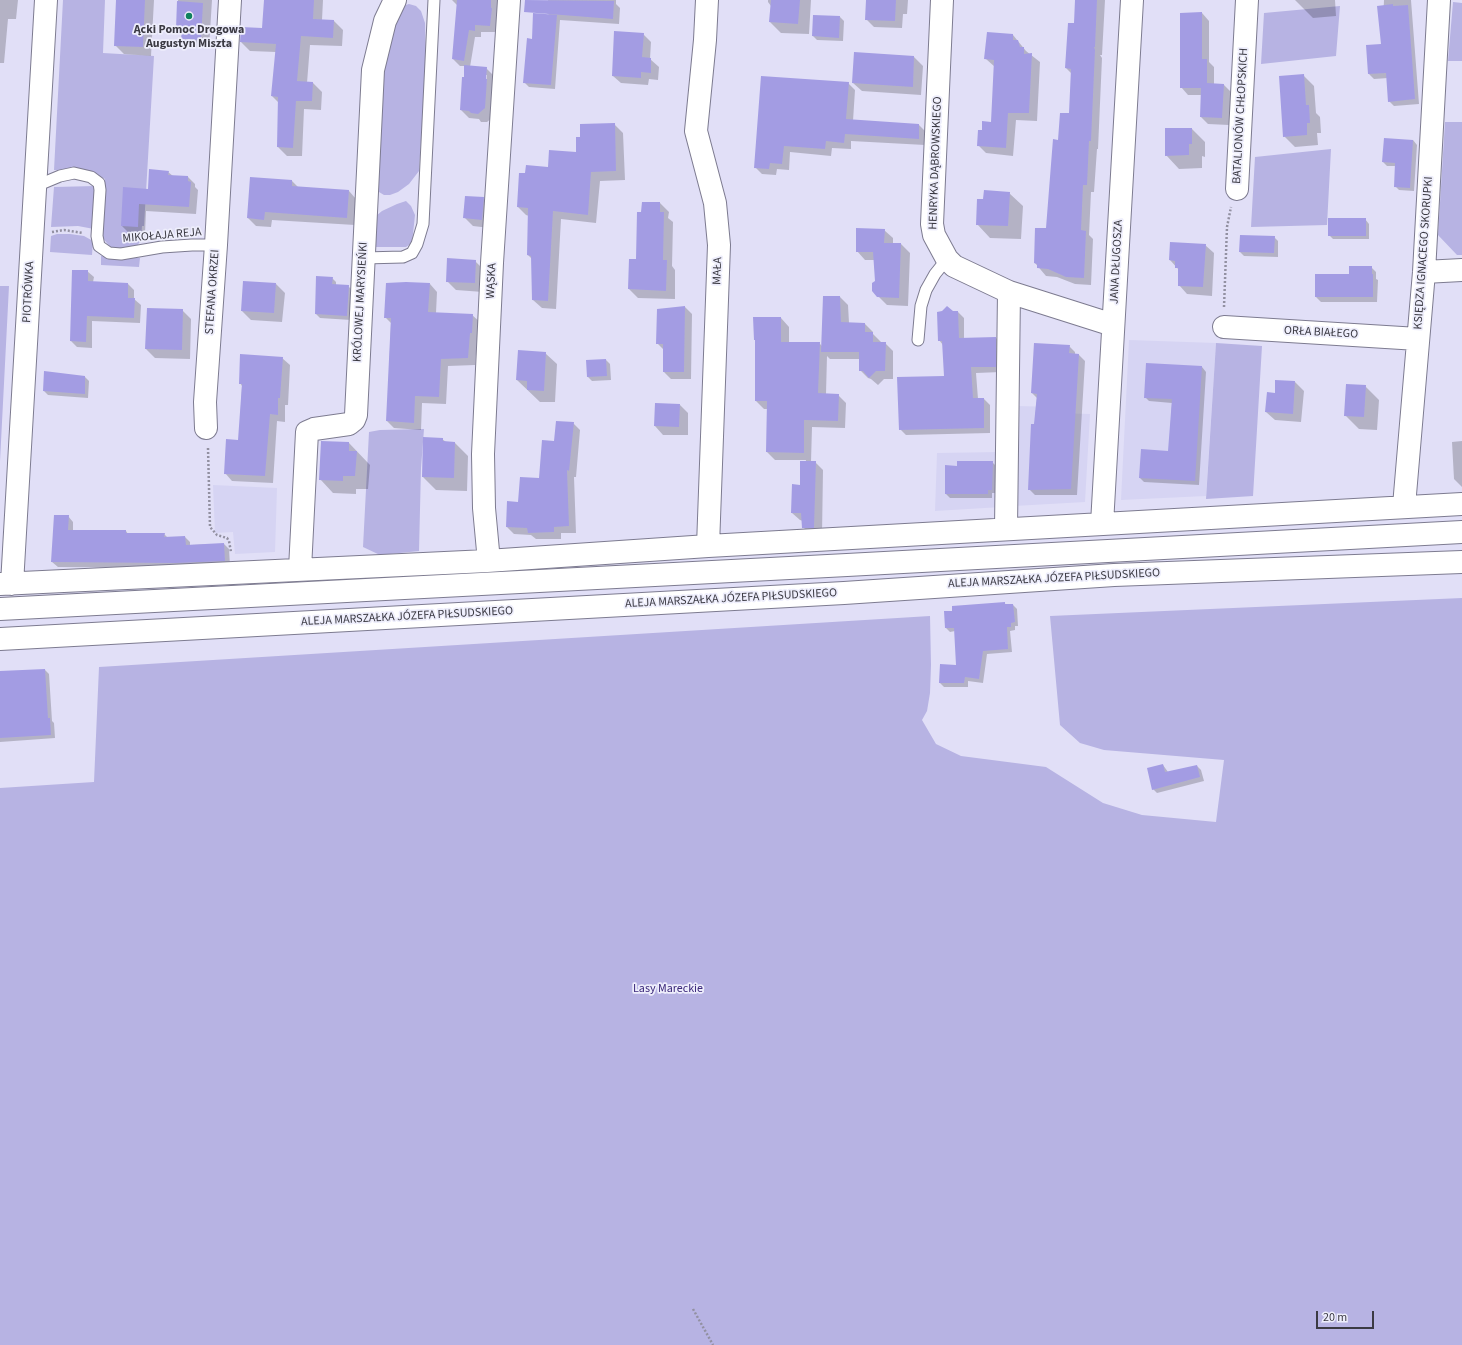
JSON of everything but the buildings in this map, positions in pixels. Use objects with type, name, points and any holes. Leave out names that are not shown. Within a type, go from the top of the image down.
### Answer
[{"type":"street","name":"PIOTRÓWKA","points":[[6,584],[33,234],[46,0]]},
{"type":"street","name":"STEFANA OKRZEI","points":[[206,428],[205,402],[216,245],[230,0]]},
{"type":"street","name":"KRÓLOWEJ MARYSIEŃKI","points":[[300,570],[307,432],[314,429],[349,424],[356,416],[373,70],[385,21],[395,0]]},
{"type":"street","name":"WĄSKA","points":[[487,561],[488,551],[484,508],[483,454],[492,263],[509,0]]},
{"type":"street","name":"MAŁA","points":[[707,0],[705,40],[696,131],[715,203],[719,245],[708,546]]},
{"type":"street","name":"HENRYKA DĄBROWSKIEGO","points":[[942,0],[932,224],[934,235],[947,259]]},
{"type":"street","name":"JANA DŁUGOSZA","points":[[1102,524],[1132,0]]},
{"type":"street","name":"BATALIONÓW CHŁOPSKICH","points":[[1237,189],[1247,0]]},
{"type":"street","name":"KSIĘDZA IGNACEGO SKORUPKI","points":[[1404,506],[1424,272],[1439,0]]},
{"type":"street","points":[[947,259],[954,266],[1009,292],[1113,325]]},
{"type":"street","points":[[1424,272],[1462,270]]},
{"type":"street","points":[[1006,528],[1009,292]]},
{"type":"street","name":"ORŁA BIAŁEGO","points":[[1224,327],[1418,339]]},
{"type":"street","points":[[6,584],[487,561],[1006,528],[1462,504]]},
{"type":"street","name":"ALEJA MARSZAŁKA JÓZEFA PIŁSUDSKIEGO","points":[[0,609],[1462,532]]},
{"type":"street","name":"ALEJA MARSZAŁKA JÓZEFA PIŁSUDSKIEGO","points":[[0,639],[836,593],[1114,575],[1462,562]]},
{"type":"lane","points":[[364,258],[403,257],[412,253],[417,244],[422,224],[434,0]]},
{"type":"lane","points":[[36,186],[60,176],[74,173],[91,177],[99,183],[100,190],[97,236]]},
{"type":"lane","name":"MIKOŁAJA REJA","points":[[97,236],[99,246],[102,249],[109,253],[121,254],[162,247],[216,245]]},
{"type":"lane","points":[[918,340],[921,306],[926,290],[935,274],[947,259]]},
{"type":"path","name":"BATALIONÓW CHŁOPSKICH","points":[[1224,327],[1227,227],[1237,189]]},
{"type":"path","points":[[33,234],[64,230],[97,236]]},
{"type":"path","points":[[206,428],[208,437],[210,528],[217,535],[227,538],[229,541],[231,573]]},
{"type":"path","points":[[693,1309],[713,1345]]},
{"type":"shaded area","points":[[1129,340],[1216,343],[1206,496],[1121,500]]},
{"type":"shaded area","points":[[1017,406],[1056,407],[1056,413],[1090,414],[1085,502],[1014,506]]},
{"type":"shaded area","points":[[1001,452],[1001,507],[935,511],[937,453]]},
{"type":"shaded area","points":[[213,485],[277,488],[275,552],[235,554],[233,532],[215,533]]},
{"type":"green space","points":[[63,0],[105,0],[103,53],[154,56],[144,226],[142,226],[141,240],[137,246],[124,250],[111,248],[102,237],[105,179],[87,170],[54,170]]},
{"type":"green space","points":[[1453,2],[1462,3],[1462,61],[1448,61]]},
{"type":"green space","points":[[409,4],[416,6],[421,11],[425,23],[426,66],[419,171],[409,184],[398,192],[390,195],[384,195],[374,189],[378,75],[399,7]]},
{"type":"green space","points":[[1340,6],[1336,56],[1261,64],[1264,13]]},
{"type":"green space","points":[[1445,122],[1462,122],[1462,255],[1457,255],[1438,235]]},
{"type":"green space","points":[[1331,149],[1327,225],[1251,227],[1255,157]]},
{"type":"green space","points":[[96,186],[94,229],[78,226],[51,227],[54,187]]},
{"type":"green space","points":[[406,201],[411,206],[415,215],[412,243],[406,247],[376,247],[370,240],[370,221],[382,211]]},
{"type":"green space","points":[[57,234],[84,236],[93,241],[92,255],[50,252],[51,236]]},
{"type":"green space","points":[[101,256],[140,258],[139,267],[101,265]]},
{"type":"green space","points":[[0,286],[9,286],[0,461]]},
{"type":"green space","points":[[1216,343],[1262,346],[1253,496],[1206,499]]},
{"type":"green space","points":[[424,429],[421,468],[419,551],[380,555],[363,547],[369,432],[380,430]]},
{"type":"green space","name":"Lasy Mareckie","points":[[1462,598],[1462,1345],[0,1345],[0,788],[94,782],[99,667],[930,616],[930,693],[927,711],[922,720],[936,744],[961,756],[1046,767],[1103,803],[1142,815],[1216,822],[1224,760],[1104,750],[1080,743],[1060,725],[1050,616]]},
{"type":"place","name":"Ącki Pomoc Drogowa Augustyn Miszta","points":[[189,16]]}]
